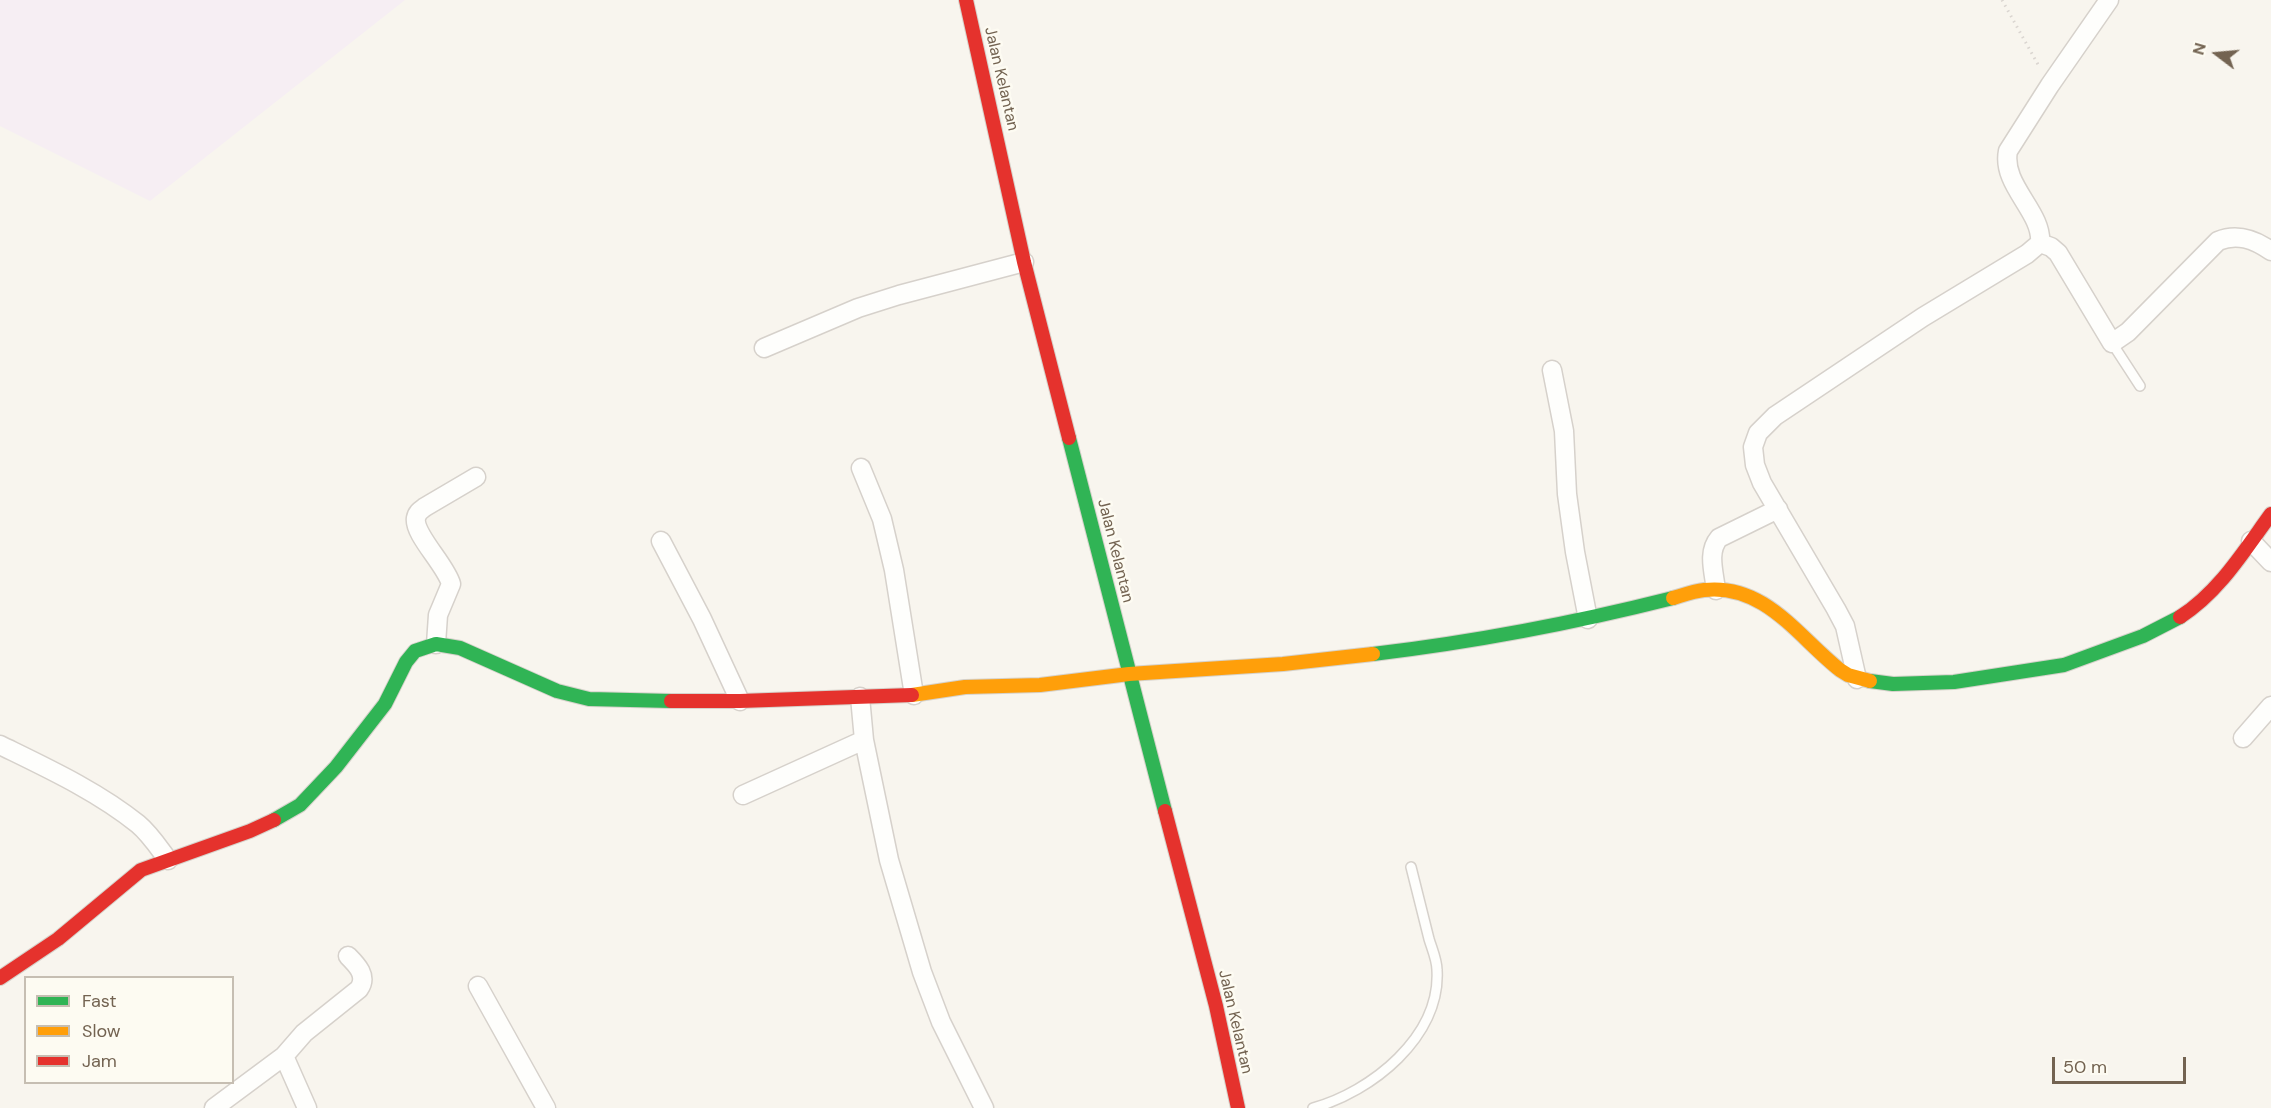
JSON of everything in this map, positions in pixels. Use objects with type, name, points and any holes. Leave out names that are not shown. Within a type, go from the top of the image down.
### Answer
[{"type":"main road","name":"Jalan Kelantan","points":[[966,0],[1024,262],[1216,1006],[1238,1108]]},
{"type":"main road","points":[[0,978],[58,939],[141,870],[250,831],[300,805],[336,767],[386,704],[406,662],[415,651],[436,644],[460,648],[573,697],[623,701],[740,701],[914,695],[965,687],[1040,685],[1129,674],[1283,664],[1449,645],[1588,619],[1705,590],[1716,590],[1747,595],[1772,606],[1839,670],[1857,679],[1883,685],[1951,682],[2065,664],[2144,636],[2186,614],[2226,576],[2271,514]]},
{"type":"street","points":[[2040,243],[2039,230],[2006,162],[2011,144],[2109,0]]},
{"type":"street","points":[[2040,243],[2051,247],[2058,253],[2112,342],[2128,332],[2218,241],[2228,237],[2251,239],[2271,251]]},
{"type":"street","points":[[1857,679],[1845,626],[1762,483],[1755,465],[1753,447],[1758,433],[1775,416],[1923,317],[2027,254],[2040,243]]},
{"type":"street","points":[[764,348],[858,308],[1024,262]]},
{"type":"street","points":[[1552,370],[1564,431],[1565,471],[1575,552],[1588,619]]},
{"type":"street","points":[[861,468],[882,519],[894,570],[914,695]]},
{"type":"street","points":[[436,644],[438,615],[451,584],[446,570],[419,532],[416,518],[418,512],[425,507],[476,477]]},
{"type":"street","points":[[1716,590],[1712,560],[1714,544],[1719,538],[1778,509]]},
{"type":"street","points":[[661,541],[702,619],[740,701]]},
{"type":"street","points":[[2251,542],[2271,562]]},
{"type":"street","points":[[861,697],[864,740],[889,860],[922,972],[941,1022],[984,1108]]},
{"type":"street","points":[[2243,738],[2271,706]]},
{"type":"street","points":[[743,795],[864,740]]},
{"type":"street","points":[[0,745],[108,803],[139,825],[168,860]]},
{"type":"street","points":[[214,1108],[284,1056],[304,1033],[359,989],[363,983],[360,971],[348,956]]},
{"type":"street","points":[[478,986],[546,1108]]},
{"type":"street","points":[[284,1056],[307,1108]]},
{"type":"lane","points":[[2112,342],[2140,386]]},
{"type":"lane","points":[[1313,1108],[1347,1095],[1379,1073],[1409,1048],[1425,1024],[1434,997],[1437,969],[1411,867]]},
{"type":"path","points":[[2002,0],[2050,85]]},
{"type":"shaded area","points":[[0,0],[405,0],[150,201],[0,126]]},
{"type":"traffic: fast","points":[[1069,438],[1165,811]]},
{"type":"traffic: fast","points":[[1373,654],[1524,631],[1673,598]]},
{"type":"traffic: fast","points":[[1870,681],[1893,684],[1954,682],[2064,665],[2143,636],[2180,617]]},
{"type":"traffic: fast","points":[[274,820],[300,805],[336,767],[385,704],[406,662],[415,651],[436,644],[460,648],[557,691],[589,699],[671,701]]},
{"type":"traffic: slow","points":[[1673,598],[1704,590],[1726,590],[1745,595],[1779,615],[1840,670],[1848,675],[1870,681]]},
{"type":"traffic: slow","points":[[912,695],[965,687],[1040,685],[1129,674],[1283,664],[1373,654]]},
{"type":"traffic: jam","points":[[966,0],[1024,262],[1069,438]]},
{"type":"traffic: jam","points":[[2180,617],[2207,596],[2219,583],[2271,514]]},
{"type":"traffic: jam","points":[[671,701],[912,695]]},
{"type":"traffic: jam","points":[[1165,811],[1216,1006],[1238,1108]]},
{"type":"traffic: jam","points":[[0,978],[58,939],[141,870],[250,831],[274,820]]}]
